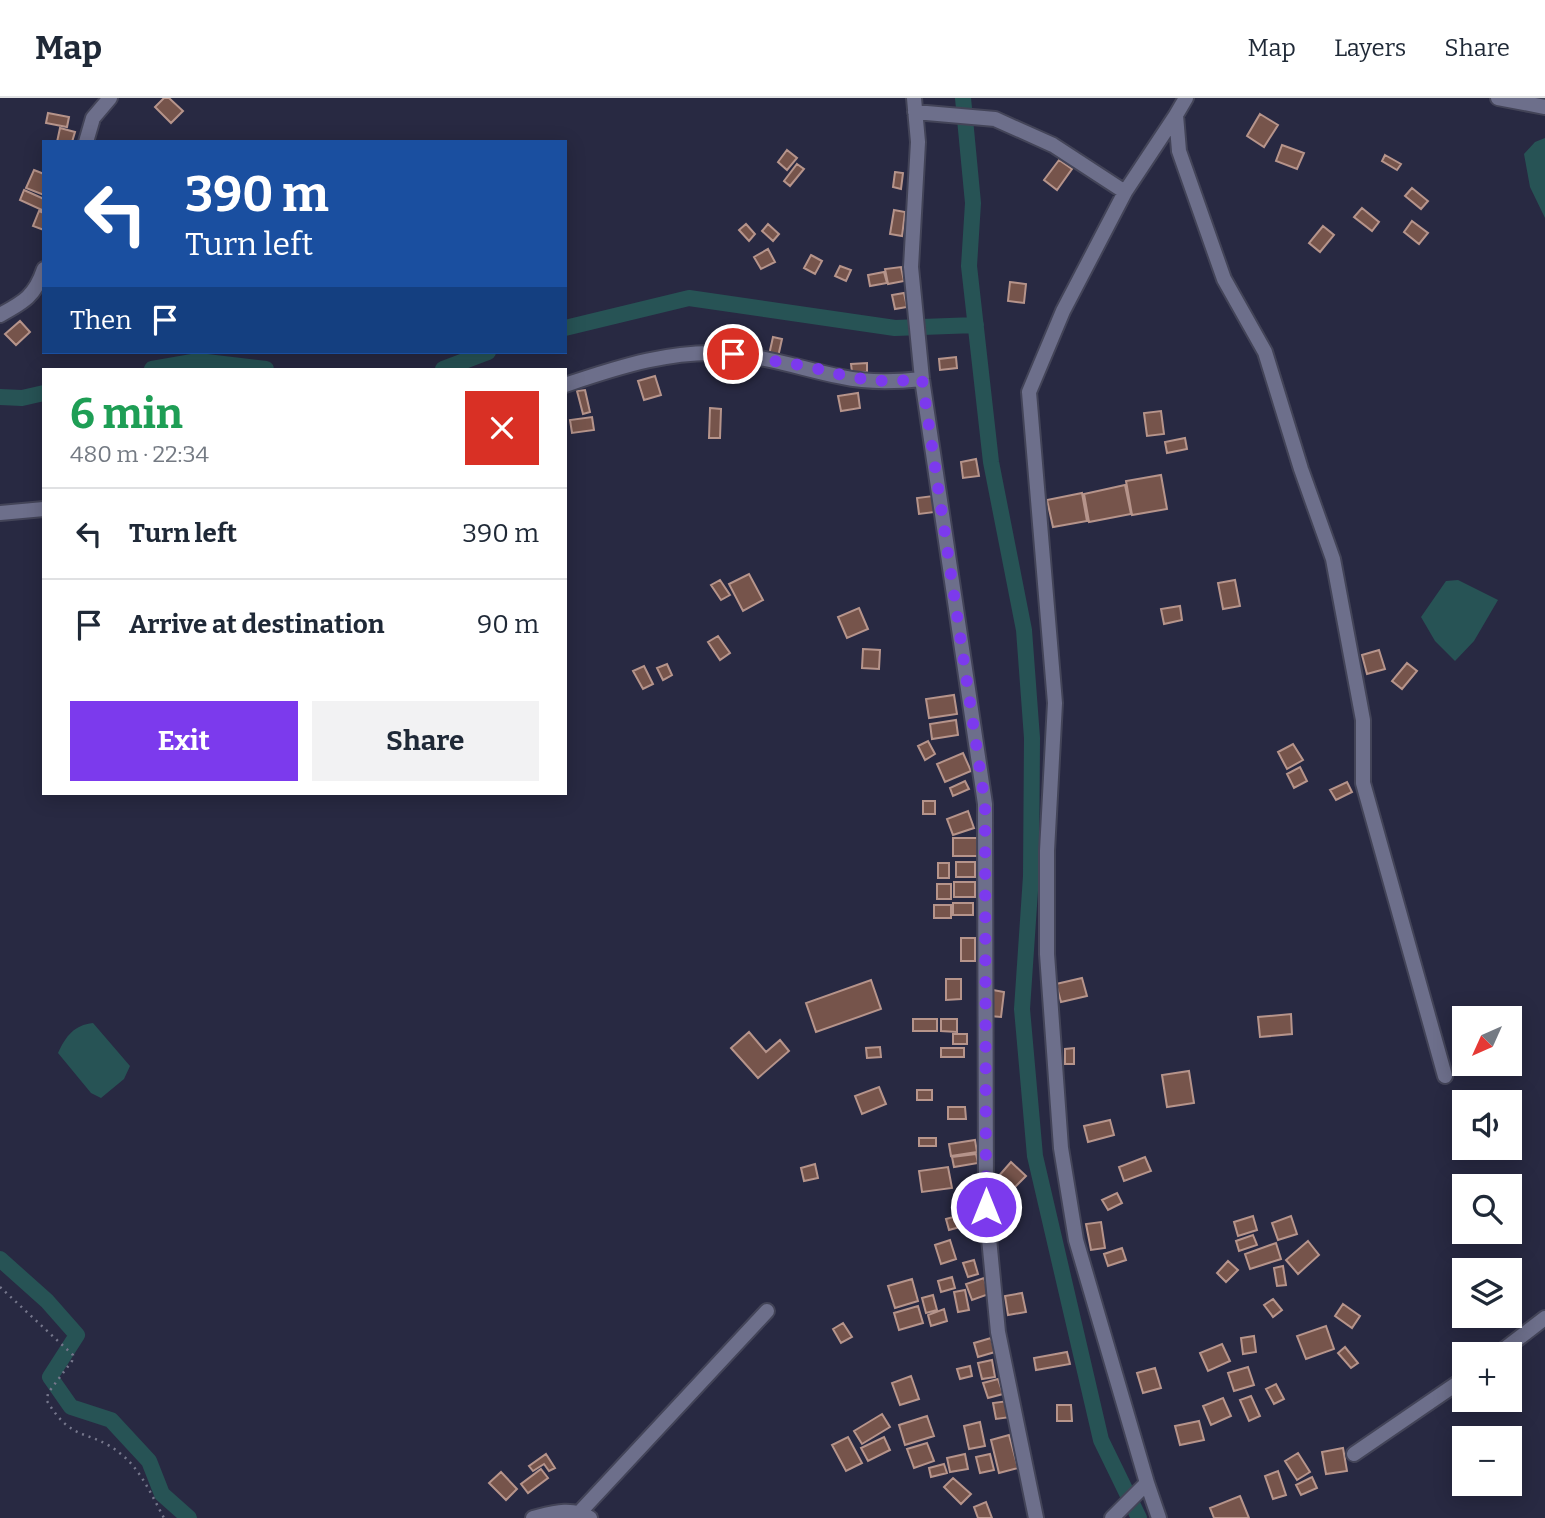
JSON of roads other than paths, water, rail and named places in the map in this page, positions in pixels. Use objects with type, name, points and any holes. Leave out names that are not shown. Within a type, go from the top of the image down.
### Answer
[{"type":"street","points":[[87,140],[93,118],[110,98]]},
{"type":"street","points":[[1158,1518],[1145,1486],[1076,1240],[1060,1148],[1047,954],[1047,851],[1055,703],[1029,392],[1063,311],[1125,192],[1186,98]]},
{"type":"street","points":[[1498,98],[1545,107]]},
{"type":"street","points":[[1037,1518],[999,1332],[986,1207],[985,804],[922,374],[911,267],[918,142],[915,105],[952,115],[995,119],[1053,145],[1125,192]]},
{"type":"street","points":[[1176,115],[1179,151],[1224,279],[1265,352],[1301,469],[1333,559],[1363,720],[1363,783],[1445,1076]]},
{"type":"street","points":[[0,315],[29,300],[42,275]]},
{"type":"street","points":[[567,384],[634,364],[695,354],[733,354],[815,368],[845,378],[889,383],[922,374]]},
{"type":"street","points":[[0,513],[42,509]]},
{"type":"street","points":[[533,1518],[563,1511],[585,1515],[768,1311]]},
{"type":"street","points":[[1514,1342],[1545,1318]]},
{"type":"street","points":[[1354,1454],[1452,1387]]},
{"type":"street","points":[[1112,1518],[1145,1486]]},
{"type":"waterway","points":[[963,98],[973,203],[969,266],[991,462],[1024,630],[1032,738],[1031,876],[1022,1009],[1035,1156],[1101,1440],[1139,1518]]},
{"type":"waterway","points":[[567,328],[689,298],[895,328],[976,325]]},
{"type":"waterway","points":[[446,368],[483,354]]},
{"type":"waterway","points":[[158,368],[198,361],[258,368]]},
{"type":"waterway","points":[[0,397],[22,398],[42,393]]},
{"type":"waterway","points":[[0,1259],[47,1301],[77,1335],[50,1377],[71,1407],[111,1420],[149,1461],[162,1494],[189,1518]]}]
